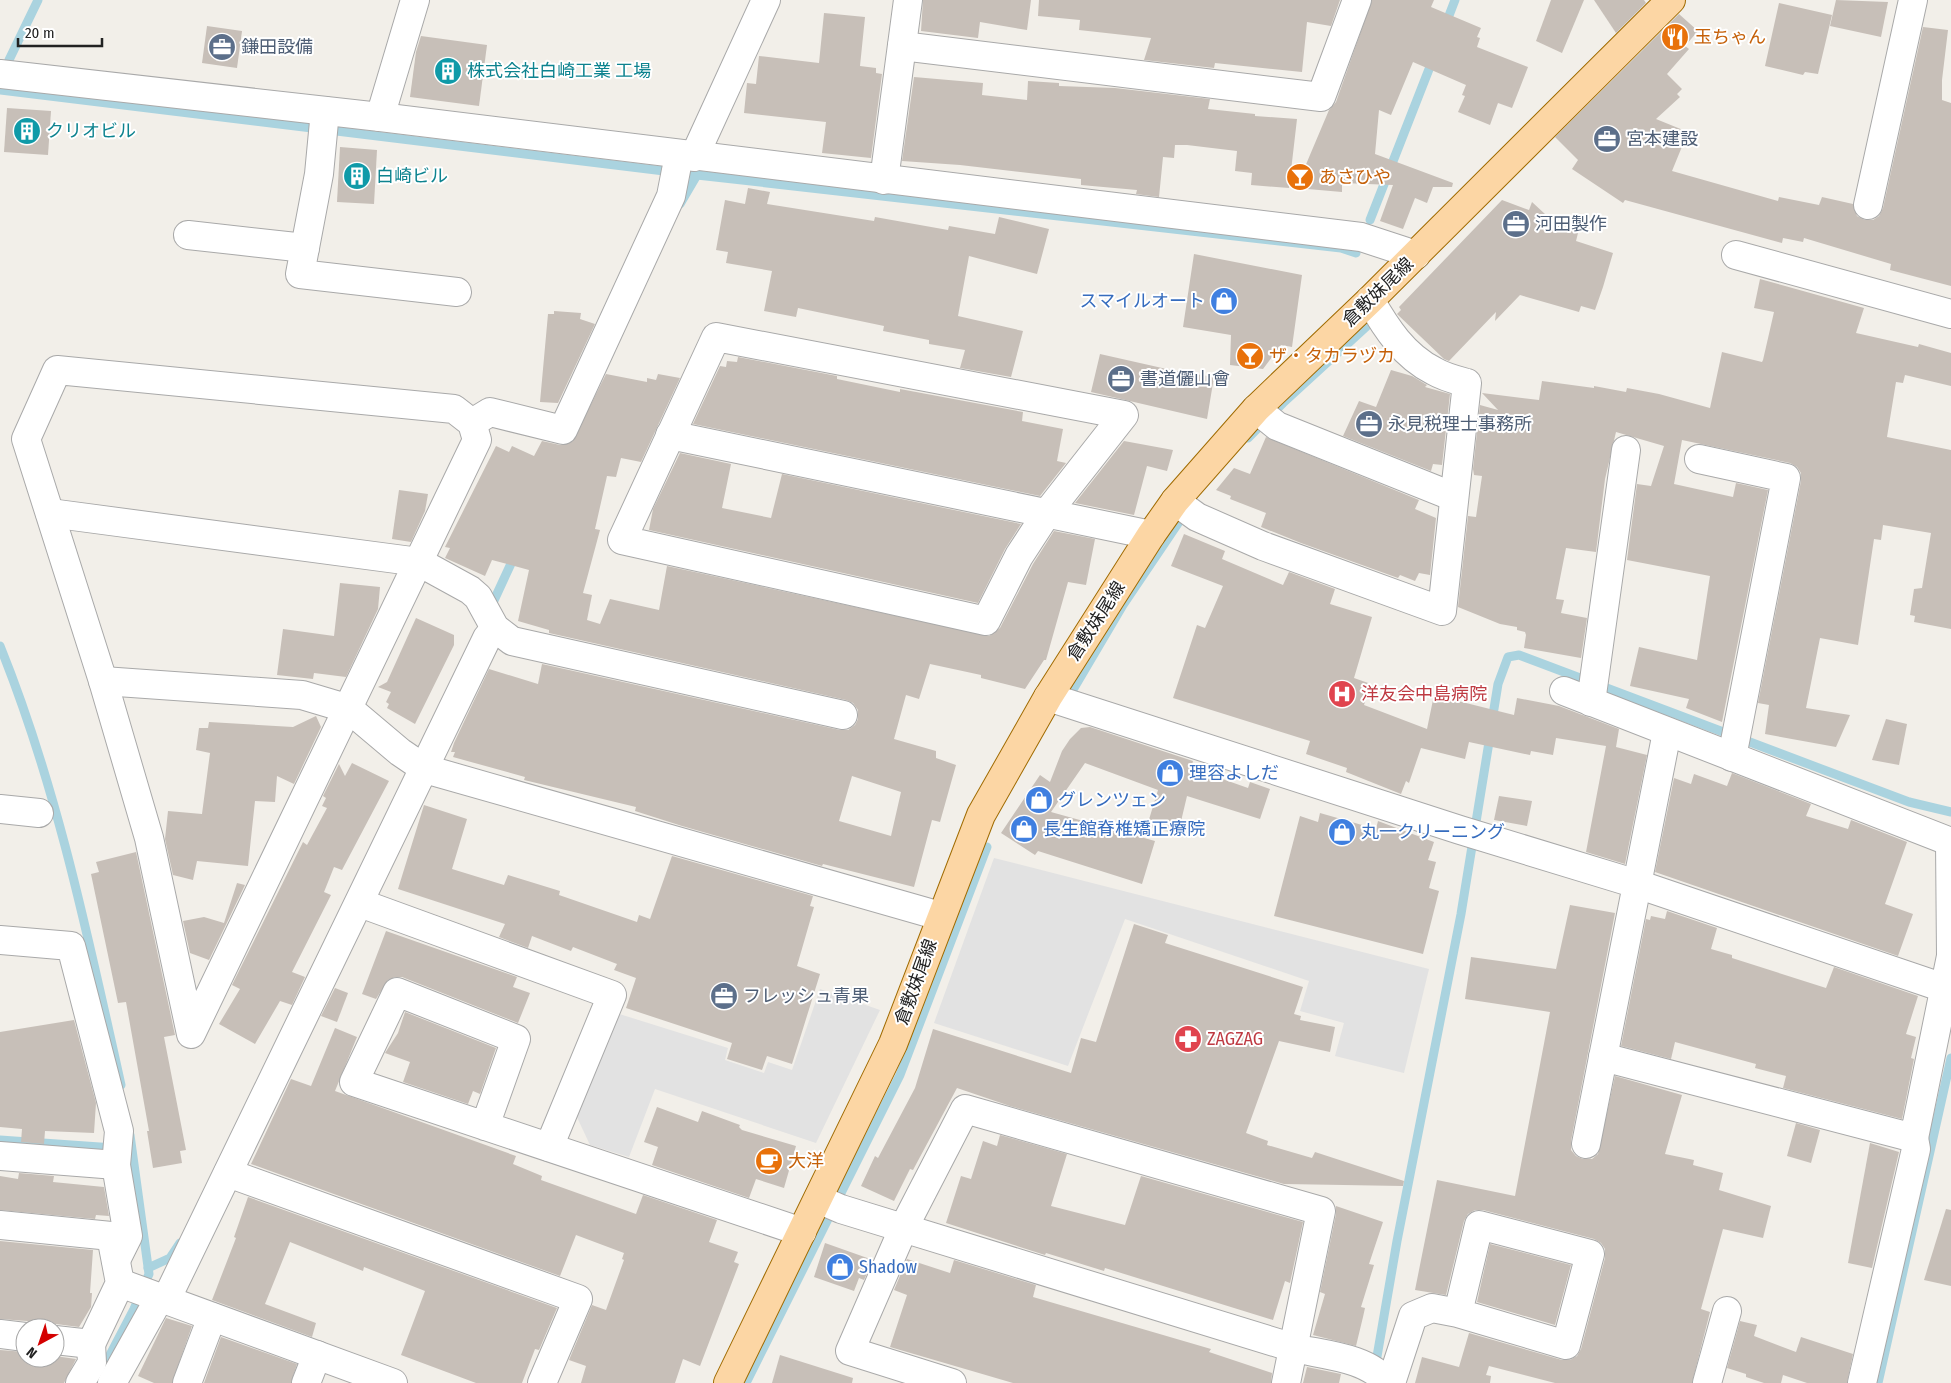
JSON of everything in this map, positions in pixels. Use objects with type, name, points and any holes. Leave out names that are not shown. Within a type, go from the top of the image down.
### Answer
[{"type":"main road","name":"倉敷妹尾線","points":[[728,1383],[802,1232],[829,1203],[893,1044],[940,916],[981,814],[1048,696],[1151,535],[1185,509],[1370,300],[1671,0]]},
{"type":"street","points":[[380,117],[415,0]]},
{"type":"street","points":[[472,423],[490,412],[563,430],[671,196],[681,164],[766,0]]},
{"type":"street","points":[[884,180],[908,0]]},
{"type":"street","points":[[902,46],[1321,97],[1357,0]]},
{"type":"street","points":[[1868,205],[1913,0]]},
{"type":"street","points":[[0,74],[324,124],[380,117],[681,164],[884,180],[1361,237],[1416,255]]},
{"type":"street","points":[[324,124],[319,174],[300,274],[456,292]]},
{"type":"street","points":[[188,235],[305,248]]},
{"type":"street","points":[[1736,255],[1951,314]]},
{"type":"street","points":[[1185,509],[1263,546],[1442,611],[1467,383],[1434,372],[1408,354],[1383,323],[1370,300]]},
{"type":"street","points":[[716,337],[1124,415],[1048,514],[1019,556],[986,621],[622,540],[716,337]]},
{"type":"street","points":[[57,370],[454,409],[472,423],[477,440],[191,1034],[149,838],[103,681],[26,439],[57,370]]},
{"type":"street","points":[[1265,417],[1454,497]]},
{"type":"street","points":[[670,435],[1151,535]]},
{"type":"street","points":[[1593,691],[1626,450]]},
{"type":"street","points":[[1699,459],[1786,478],[1735,743]]},
{"type":"street","points":[[50,513],[419,562],[470,590],[478,597],[491,620],[512,642],[843,715]]},
{"type":"street","points":[[80,1383],[92,1363],[91,1344],[141,1287],[228,1173],[360,903],[419,765],[487,638],[491,620]]},
{"type":"street","points":[[103,681],[302,695],[349,709],[419,765],[940,916]]},
{"type":"street","points":[[1564,692],[1593,691],[1667,732],[1735,743],[1950,842],[1951,956],[1914,1138],[1916,1149],[1862,1383]]},
{"type":"street","points":[[1048,696],[1460,830],[1637,884],[1944,988]]},
{"type":"street","points":[[1586,1144],[1667,732]]},
{"type":"street","points":[[0,809],[38,813]]},
{"type":"street","points":[[360,903],[612,996],[550,1147]]},
{"type":"street","points":[[0,940],[71,946],[119,1131],[117,1154],[128,1236],[141,1287],[112,1383]]},
{"type":"street","points":[[485,1126],[516,1038],[397,992],[354,1082],[485,1126],[550,1147],[802,1232]]},
{"type":"street","points":[[1603,1058],[1914,1138]]},
{"type":"street","points":[[952,1383],[850,1351],[904,1227],[964,1109],[1321,1211],[1286,1383]]},
{"type":"street","points":[[0,1156],[117,1154]]},
{"type":"street","points":[[228,1173],[578,1299],[542,1383]]},
{"type":"street","points":[[829,1203],[1294,1348],[1375,1376],[1413,1316],[1432,1308],[1458,1313],[1566,1345],[1590,1254],[1479,1225],[1458,1313]]},
{"type":"street","points":[[0,1225],[111,1236],[141,1287],[212,1316],[393,1383]]},
{"type":"street","points":[[1707,1383],[1727,1311]]},
{"type":"street","points":[[187,1383],[212,1316]]},
{"type":"street","points":[[0,1334],[15,1336]]},
{"type":"street","points":[[65,1341],[91,1344]]},
{"type":"street","points":[[306,1383],[317,1355]]},
{"type":"shaded area","points":[[994,858],[1429,969],[1404,1073],[1335,1056],[1344,1023],[1300,1011],[1309,981],[1125,919],[1068,1066],[934,1023]]},
{"type":"shaded area","points":[[820,989],[880,1010],[816,1143],[655,1089],[629,1157],[590,1145],[575,1113],[613,1012],[728,1048],[725,1060],[764,1073],[768,1062],[792,1070]]},
{"type":"building","points":[[923,0],[1031,0],[1027,30],[980,22],[978,38],[921,31]]},
{"type":"building","points":[[1039,0],[1340,0],[1331,26],[1307,22],[1302,72],[1215,63],[1214,68],[1144,60],[1151,38],[1079,30],[1080,20],[1038,16]]},
{"type":"building","points":[[1372,0],[1434,0],[1431,7],[1481,28],[1477,37],[1480,38],[1477,47],[1528,67],[1512,108],[1498,103],[1490,125],[1458,112],[1465,96],[1462,95],[1466,85],[1413,62],[1391,115],[1379,110],[1375,154],[1453,183],[1452,187],[1433,187],[1427,203],[1415,198],[1403,229],[1380,221],[1393,185],[1342,183],[1342,192],[1296,188],[1329,110],[1336,102]]},
{"type":"building","points":[[1551,0],[1584,0],[1562,53],[1536,41]]},
{"type":"building","points":[[1594,0],[1644,0],[1646,3],[1616,33]]},
{"type":"building","points":[[1836,0],[1888,2],[1881,37],[1830,26]]},
{"type":"building","points":[[1779,3],[1832,15],[1818,74],[1805,72],[1803,75],[1765,66]]},
{"type":"building","points":[[824,13],[865,17],[860,66],[876,68],[876,73],[882,74],[871,158],[822,153],[826,122],[744,113],[747,83],[756,84],[759,56],[819,63]]},
{"type":"building","points":[[1679,14],[1698,31],[1685,46],[1689,49],[1667,74],[1682,89],[1677,94],[1680,97],[1656,119],[1688,132],[1672,171],[1778,201],[1779,197],[1819,205],[1822,197],[1853,204],[1857,216],[1865,220],[1873,220],[1879,216],[1883,208],[1923,27],[1948,30],[1942,80],[1942,100],[1951,103],[1951,286],[1890,270],[1891,264],[1804,238],[1803,242],[1783,238],[1782,243],[1625,200],[1623,203],[1572,169],[1578,160],[1555,137]]},
{"type":"building","name":"鎌田設備","points":[[207,26],[242,31],[237,68],[202,63]]},
{"type":"building","name":"株式会社白崎工業 工場","points":[[421,36],[487,45],[479,106],[410,97],[416,52]]},
{"type":"building","points":[[914,77],[983,83],[982,95],[1027,100],[1028,81],[1059,83],[1059,86],[1115,88],[1210,99],[1208,109],[1255,114],[1255,116],[1297,119],[1289,188],[1251,185],[1252,173],[1235,171],[1237,151],[1187,145],[1175,145],[1174,158],[1163,157],[1159,197],[1136,194],[1137,190],[1081,185],[1081,179],[960,165],[902,161]]},
{"type":"building","name":"クリオビル","points":[[7,108],[51,111],[48,155],[4,152]]},
{"type":"building","name":"白崎ビル","points":[[340,147],[377,150],[374,204],[337,202]]},
{"type":"building","points":[[748,188],[770,192],[767,204],[874,221],[875,217],[948,230],[949,226],[995,234],[999,217],[1049,229],[1037,274],[969,256],[958,316],[1023,331],[1011,377],[960,368],[965,350],[929,344],[929,340],[883,331],[884,326],[798,308],[796,317],[764,311],[772,271],[726,263],[728,252],[716,250],[725,200],[745,204]]},
{"type":"building","points":[[1502,200],[1529,210],[1532,202],[1558,226],[1578,233],[1576,241],[1613,253],[1603,287],[1595,310],[1581,306],[1579,312],[1520,295],[1495,321],[1496,312],[1449,361],[1444,359],[1397,314],[1401,310],[1399,307]]},
{"type":"building","points":[[1194,254],[1302,275],[1292,347],[1281,345],[1263,369],[1230,365],[1231,335],[1183,327]]},
{"type":"building","points":[[1760,279],[1864,308],[1856,333],[1918,347],[1919,344],[1951,353],[1951,386],[1905,375],[1903,383],[1896,382],[1887,437],[1951,450],[1951,629],[1914,622],[1915,616],[1910,615],[1914,589],[1922,588],[1931,533],[1883,525],[1881,540],[1874,539],[1858,645],[1820,638],[1806,708],[1850,715],[1836,747],[1765,734],[1769,705],[1758,703],[1801,481],[1801,473],[1797,467],[1790,463],[1682,440],[1674,484],[1733,497],[1736,483],[1768,490],[1722,722],[1686,708],[1689,699],[1630,686],[1639,647],[1697,660],[1710,576],[1627,560],[1637,484],[1651,486],[1664,446],[1616,432],[1605,479],[1596,552],[1566,548],[1556,599],[1564,600],[1561,613],[1587,618],[1581,658],[1524,648],[1525,632],[1517,630],[1517,627],[1500,624],[1458,607],[1468,516],[1476,517],[1482,476],[1474,475],[1473,469],[1480,405],[1498,410],[1482,393],[1539,400],[1542,381],[1594,388],[1594,386],[1626,392],[1627,388],[1659,394],[1710,408],[1722,352],[1762,362],[1763,360],[1774,312],[1754,308]]},
{"type":"building","points":[[554,311],[581,313],[580,319],[595,324],[558,403],[540,402],[548,314],[554,314]]},
{"type":"building","points":[[1100,354],[1171,370],[1214,377],[1207,419],[1091,392]]},
{"type":"building","points":[[738,357],[837,376],[837,379],[900,392],[900,389],[1023,412],[1022,421],[1063,429],[1057,461],[1066,463],[1040,496],[693,424],[720,366],[726,367],[727,361],[737,362]]},
{"type":"building","points":[[1391,370],[1412,376],[1427,385],[1425,387],[1450,394],[1442,465],[1433,464],[1431,471],[1343,436],[1359,401],[1376,407]]},
{"type":"building","points":[[606,374],[647,382],[647,378],[656,380],[658,374],[680,378],[641,462],[621,458],[616,477],[607,476],[595,529],[600,530],[583,593],[592,595],[587,620],[600,624],[610,599],[659,610],[667,566],[989,636],[1000,628],[1033,564],[1054,531],[1095,539],[1086,585],[1068,582],[1046,660],[1044,660],[1025,689],[981,678],[981,675],[930,664],[919,699],[906,695],[894,739],[936,751],[936,758],[956,765],[940,822],[932,820],[914,887],[823,864],[822,866],[682,826],[635,811],[636,807],[524,780],[525,777],[453,757],[455,752],[451,752],[454,743],[489,669],[538,684],[542,664],[840,730],[848,730],[855,725],[858,719],[858,710],[853,703],[846,700],[549,633],[549,630],[518,621],[529,570],[492,560],[485,576],[445,558],[450,548],[445,547],[496,446],[509,452],[512,446],[534,456],[542,441],[560,445],[572,442]],"holes":[[[852,776],[901,792],[891,836],[839,821]]]},
{"type":"building","points":[[1266,437],[1419,500],[1415,509],[1436,518],[1430,575],[1419,573],[1415,581],[1400,575],[1398,578],[1301,543],[1261,527],[1266,513],[1230,499],[1231,496],[1216,490],[1234,468],[1250,474]]},
{"type":"building","points":[[1124,441],[1173,450],[1167,471],[1147,466],[1134,515],[1075,503]]},
{"type":"building","points":[[680,453],[731,464],[722,508],[771,518],[782,474],[1021,524],[1005,549],[978,603],[649,530],[653,509]]},
{"type":"building","points":[[399,490],[428,494],[425,511],[411,542],[392,539]]},
{"type":"building","points":[[1184,534],[1225,551],[1222,559],[1283,585],[1289,572],[1335,589],[1330,604],[1372,617],[1354,678],[1371,684],[1364,705],[1427,729],[1434,695],[1514,715],[1517,698],[1559,706],[1619,729],[1616,747],[1647,755],[1625,864],[1586,852],[1606,746],[1556,738],[1553,755],[1531,751],[1530,755],[1469,742],[1465,759],[1421,748],[1409,783],[1406,781],[1401,794],[1346,772],[1347,768],[1306,754],[1310,741],[1173,698],[1197,625],[1205,628],[1223,586],[1171,566]]},
{"type":"building","points":[[340,583],[380,587],[378,609],[346,677],[314,673],[313,679],[277,675],[283,629],[334,636]]},
{"type":"building","points":[[416,618],[454,635],[454,645],[415,724],[387,708],[389,704],[386,702],[391,692],[378,687],[387,682]]},
{"type":"building","points":[[316,716],[321,727],[294,784],[277,776],[275,802],[255,801],[248,866],[197,861],[193,880],[173,875],[165,839],[168,811],[202,814],[210,753],[196,750],[199,728],[208,728],[209,722],[293,727]]},
{"type":"building","points":[[1886,719],[1907,724],[1899,765],[1872,760]]},
{"type":"building","points":[[1090,727],[1193,761],[1191,768],[1248,788],[1250,782],[1270,789],[1260,819],[1187,796],[1178,834],[1147,826],[1158,790],[1085,763],[1051,812],[1155,841],[1142,884],[1038,851],[1035,855],[1001,833],[1040,775],[1050,782],[1062,751],[1070,739],[1081,728]]},
{"type":"building","points":[[352,763],[389,781],[342,870],[334,867],[324,892],[331,895],[292,972],[305,977],[292,1005],[280,1001],[255,1044],[219,1024],[240,989],[232,985],[303,842],[307,845],[327,808],[322,806],[326,798],[323,796],[339,764],[345,776]]},
{"type":"building","points":[[1732,773],[1811,804],[1806,816],[1848,829],[1851,820],[1907,842],[1885,904],[1913,914],[1898,956],[1655,872],[1674,778],[1691,784],[1694,774],[1727,786]]},
{"type":"building","points":[[1499,796],[1532,801],[1527,826],[1494,820]]},
{"type":"building","points":[[424,805],[467,819],[452,869],[504,885],[508,875],[560,891],[559,895],[637,922],[639,915],[650,919],[672,856],[813,896],[810,906],[814,907],[797,966],[820,974],[792,1064],[767,1056],[762,1070],[727,1059],[732,1043],[626,1008],[636,978],[614,970],[617,964],[573,947],[571,951],[532,936],[528,948],[499,937],[505,924],[398,889]]},
{"type":"building","points":[[1320,813],[1376,829],[1378,821],[1434,842],[1428,860],[1436,862],[1429,888],[1439,891],[1423,954],[1274,916],[1300,816],[1318,822]]},
{"type":"building","points":[[136,852],[175,1035],[164,1037],[186,1150],[180,1151],[182,1163],[153,1168],[147,1131],[149,1131],[126,1002],[118,1003],[91,874],[99,872],[96,862]]},
{"type":"building","points":[[237,883],[245,885],[209,960],[190,953],[183,921],[204,917],[224,923]]},
{"type":"building","points":[[1570,905],[1615,913],[1571,1141],[1571,1150],[1576,1156],[1583,1159],[1592,1159],[1598,1154],[1615,1076],[1682,1095],[1665,1154],[1694,1160],[1693,1165],[1723,1173],[1719,1190],[1771,1206],[1763,1238],[1723,1229],[1701,1309],[1710,1312],[1692,1383],[1555,1383],[1489,1366],[1486,1375],[1491,1376],[1490,1383],[1415,1383],[1422,1357],[1459,1367],[1469,1333],[1562,1360],[1570,1360],[1577,1356],[1581,1349],[1605,1258],[1605,1249],[1601,1243],[1594,1239],[1483,1210],[1475,1210],[1468,1214],[1464,1221],[1446,1295],[1415,1290],[1437,1180],[1515,1196],[1550,1012],[1465,999],[1471,957],[1556,969]]},
{"type":"building","points":[[1667,911],[1717,928],[1711,949],[1732,955],[1732,958],[1826,988],[1834,967],[1918,996],[1906,1034],[1916,1037],[1911,1058],[1914,1059],[1902,1119],[1783,1088],[1786,1076],[1755,1068],[1756,1064],[1675,1042],[1671,1059],[1621,1046],[1646,919],[1650,920],[1651,916],[1665,919]]},
{"type":"building","points":[[1134,924],[1168,935],[1165,943],[1303,987],[1294,1014],[1301,1016],[1300,1020],[1335,1027],[1330,1052],[1279,1041],[1246,1133],[1268,1141],[1267,1145],[1312,1158],[1315,1152],[1404,1181],[1403,1186],[1284,1184],[1010,1106],[957,1088],[913,1170],[910,1169],[894,1201],[861,1186],[875,1156],[878,1158],[915,1088],[933,1029],[1071,1073],[1081,1038],[1096,1042]]},
{"type":"building","points":[[386,931],[517,977],[513,987],[530,993],[518,1023],[402,977],[388,980],[376,999],[362,994]]},
{"type":"building","points":[[335,988],[348,993],[337,1022],[321,1016]]},
{"type":"building","points":[[405,1012],[496,1048],[480,1094],[473,1091],[468,1104],[403,1082],[410,1062],[385,1053],[398,1033]]},
{"type":"building","points":[[74,1020],[96,1103],[94,1133],[45,1131],[44,1144],[21,1142],[22,1129],[0,1127],[0,1032]]},
{"type":"building","points":[[335,1028],[357,1037],[335,1091],[516,1156],[513,1164],[542,1176],[541,1180],[636,1214],[643,1195],[717,1220],[709,1242],[738,1252],[734,1262],[739,1264],[700,1366],[683,1359],[675,1383],[581,1383],[586,1366],[569,1360],[592,1305],[606,1310],[624,1260],[622,1259],[624,1253],[576,1235],[560,1276],[251,1164],[291,1079],[311,1086]]},
{"type":"building","points":[[657,1107],[698,1122],[702,1111],[740,1125],[739,1127],[742,1130],[796,1146],[784,1188],[756,1179],[749,1198],[652,1165],[658,1147],[644,1142]]},
{"type":"building","points":[[1796,1123],[1820,1130],[1811,1163],[1787,1156]]},
{"type":"building","points":[[1000,1135],[1067,1154],[1051,1206],[1125,1225],[1141,1176],[1303,1222],[1290,1283],[1285,1281],[1273,1320],[1105,1268],[1104,1271],[1046,1253],[1045,1255],[946,1223],[961,1176],[971,1179],[983,1141],[997,1146]]},
{"type":"building","points":[[1870,1143],[1899,1152],[1872,1268],[1848,1263]]},
{"type":"building","points":[[19,1173],[54,1176],[53,1182],[104,1187],[109,1216],[96,1215],[95,1219],[0,1210],[0,1176],[18,1179]]},
{"type":"building","points":[[248,1197],[557,1308],[539,1350],[535,1349],[522,1383],[476,1383],[401,1355],[425,1291],[364,1267],[363,1271],[290,1242],[265,1304],[316,1323],[312,1337],[212,1300],[236,1238],[234,1237]]},
{"type":"building","points":[[1336,1206],[1383,1222],[1369,1264],[1374,1265],[1361,1307],[1365,1308],[1356,1346],[1313,1335],[1325,1294],[1320,1292]]},
{"type":"building","points":[[1946,1209],[1951,1210],[1951,1286],[1924,1280]]},
{"type":"building","points":[[0,1241],[93,1250],[91,1307],[79,1327],[65,1325],[65,1318],[0,1319]]},
{"type":"building","points":[[825,1243],[873,1260],[864,1280],[859,1278],[854,1291],[814,1277]]},
{"type":"building","points":[[1490,1244],[1571,1265],[1555,1325],[1477,1302]]},
{"type":"building","points":[[907,1259],[950,1273],[954,1260],[1036,1285],[1033,1297],[1211,1349],[1209,1352],[1272,1373],[1271,1383],[1013,1383],[890,1347],[907,1295],[894,1290]]},
{"type":"building","points":[[166,1318],[192,1326],[172,1383],[154,1383],[138,1376]]},
{"type":"building","points":[[1740,1321],[1757,1325],[1754,1336],[1796,1352],[1801,1337],[1853,1354],[1847,1383],[1807,1383],[1783,1375],[1781,1383],[1764,1383],[1746,1377],[1746,1374],[1727,1368]]},
{"type":"building","points":[[221,1337],[297,1364],[291,1383],[204,1383]]},
{"type":"building","points":[[0,1350],[15,1351],[15,1368],[65,1368],[65,1357],[76,1359],[64,1383],[0,1383]]},
{"type":"building","points":[[780,1355],[853,1378],[852,1383],[772,1383]]},
{"type":"building","points":[[1307,1367],[1341,1374],[1339,1383],[1303,1383]]},
{"type":"waterway","points":[[9,60],[38,0]]},
{"type":"waterway","points":[[1445,26],[1455,0]]},
{"type":"waterway","points":[[1370,220],[1433,59]]},
{"type":"waterway","points":[[0,90],[697,175],[1341,248],[1356,253]]},
{"type":"waterway","points":[[680,204],[697,175]]},
{"type":"waterway","points":[[1248,438],[1283,403],[1366,327]]},
{"type":"waterway","points":[[1074,688],[1123,605],[1185,513]]},
{"type":"waterway","points":[[490,609],[515,555]]},
{"type":"waterway","points":[[0,646],[20,699],[55,808],[70,863],[121,1085]]},
{"type":"waterway","points":[[1492,721],[1498,684],[1508,657],[1519,655],[1909,802],[1951,812]]},
{"type":"waterway","points":[[1375,1368],[1397,1241],[1461,914],[1490,736]]},
{"type":"waterway","points":[[746,1383],[900,1075],[987,847]]},
{"type":"waterway","points":[[1878,1383],[1951,1058]]},
{"type":"waterway","points":[[100,1374],[134,1309],[149,1274],[130,1135]]},
{"type":"waterway","points":[[0,1140],[114,1148]]},
{"type":"waterway","points":[[148,1268],[170,1258],[180,1243]]},
{"type":"place","name":"玉ちゃん","points":[[1675,37]]},
{"type":"place","name":"鎌田設備","points":[[222,47]]},
{"type":"place","name":"株式会社白崎工業 工場","points":[[448,71]]},
{"type":"place","name":"クリオビル","points":[[27,131]]},
{"type":"place","name":"宮本建設","points":[[1607,139]]},
{"type":"place","name":"白崎ビル","points":[[357,176]]},
{"type":"place","name":"あさひや","points":[[1300,177]]},
{"type":"place","name":"河田製作","points":[[1516,224]]},
{"type":"place","name":"スマイルオート","points":[[1224,301]]},
{"type":"place","name":"ザ・タカラヅカ","points":[[1250,356]]},
{"type":"place","name":"書道儷山會","points":[[1121,379]]},
{"type":"place","name":"永見税理士事務所","points":[[1369,424]]},
{"type":"place","name":"洋友会中島病院","points":[[1342,694]]},
{"type":"place","name":"理容よしだ","points":[[1170,773]]},
{"type":"place","name":"グレンツェン","points":[[1039,800]]},
{"type":"place","name":"長生館脊椎矯正療院","points":[[1024,829]]},
{"type":"place","name":"丸一クリーニング","points":[[1342,832]]},
{"type":"place","name":"フレッシュ青果","points":[[724,996]]},
{"type":"place","name":"ZAGZAG","points":[[1188,1039]]},
{"type":"place","name":"大洋","points":[[769,1161]]},
{"type":"place","name":"Shadow","points":[[840,1267]]}]
